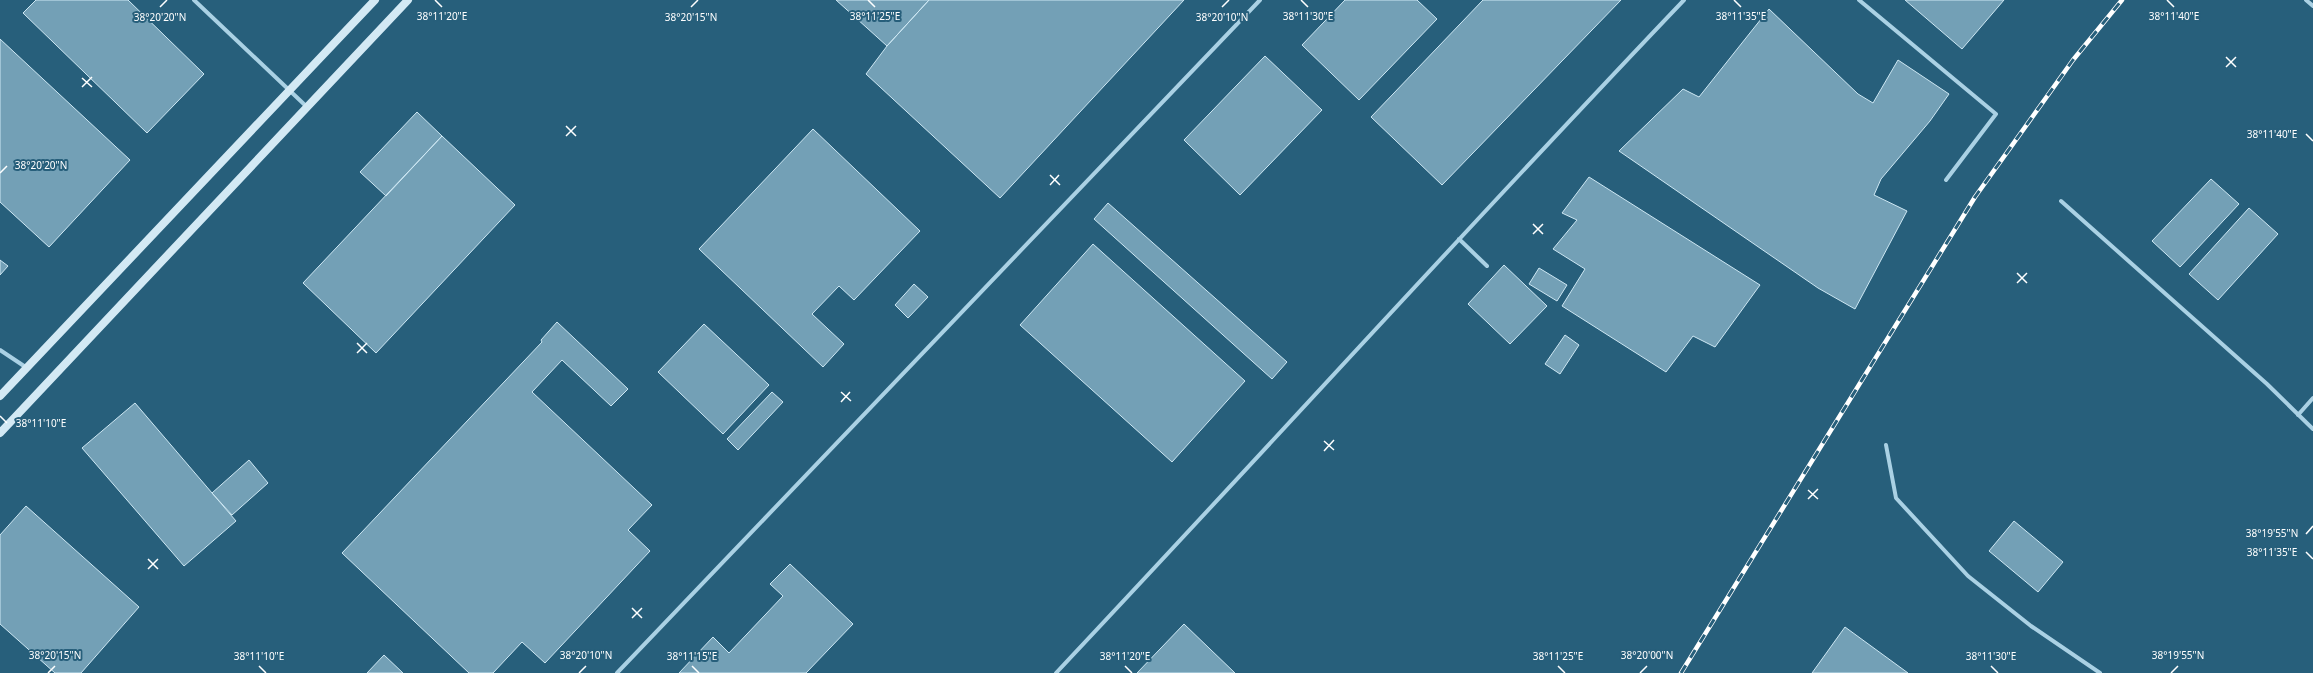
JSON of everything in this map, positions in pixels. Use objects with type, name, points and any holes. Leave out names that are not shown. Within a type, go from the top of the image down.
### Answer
[{"type":"main road","points":[[0,396],[375,0]]},
{"type":"main road","points":[[0,433],[408,0]]},
{"type":"street","points":[[194,0],[307,107]]},
{"type":"street","points":[[616,673],[1260,0]]},
{"type":"street","points":[[1056,673],[1250,467],[1459,239],[1684,0]]},
{"type":"street","points":[[1859,0],[1996,114],[1946,180]]},
{"type":"street","points":[[2306,0],[2313,6]]},
{"type":"street","points":[[2062,201],[2267,384],[2313,429]]},
{"type":"street","points":[[1459,239],[1487,266]]},
{"type":"street","points":[[0,350],[27,368]]},
{"type":"street","points":[[2298,414],[2313,398]]},
{"type":"street","points":[[1886,445],[1896,498],[1968,576],[2031,626],[2100,673]]},
{"type":"building","points":[[36,0],[128,0],[204,74],[147,133],[23,13]]},
{"type":"building","points":[[836,0],[929,0],[887,46]]},
{"type":"building","points":[[929,0],[1184,0],[1000,198],[866,74],[887,46]]},
{"type":"building","points":[[1345,0],[1417,0],[1437,19],[1359,100],[1302,45]]},
{"type":"building","points":[[1483,0],[1621,0],[1442,185],[1371,117]]},
{"type":"building","points":[[1905,0],[2004,0],[1962,49]]},
{"type":"building","points":[[1769,9],[1858,94],[1873,103],[1898,60],[1949,94],[1930,121],[1881,179],[1874,195],[1907,211],[1855,309],[1818,288],[1619,151],[1683,89],[1699,97]]},
{"type":"building","points":[[0,39],[130,160],[49,247],[0,202]]},
{"type":"building","points":[[1265,56],[1322,110],[1240,195],[1184,140]]},
{"type":"building","points":[[417,112],[442,136],[386,196],[360,172]]},
{"type":"building","points":[[813,129],[920,231],[854,300],[839,286],[812,314],[844,344],[823,367],[699,249]]},
{"type":"building","points":[[442,136],[515,205],[376,353],[303,283]]},
{"type":"building","points":[[1589,177],[1760,285],[1715,347],[1693,336],[1666,372],[1562,306],[1585,269],[1553,249],[1577,220],[1562,213]]},
{"type":"building","points":[[2211,179],[2239,204],[2180,267],[2152,241]]},
{"type":"building","points":[[1108,203],[1287,362],[1272,379],[1094,219]]},
{"type":"building","points":[[2249,208],[2278,234],[2218,300],[2189,274]]},
{"type":"building","points":[[1093,244],[1245,381],[1172,462],[1020,325]]},
{"type":"building","points":[[0,260],[8,266],[0,275]]},
{"type":"building","points":[[1504,265],[1547,306],[1510,344],[1468,304]]},
{"type":"building","points":[[1539,268],[1567,285],[1557,301],[1529,284]]},
{"type":"building","points":[[914,284],[928,297],[908,318],[895,305]]},
{"type":"building","points":[[557,322],[628,389],[611,406],[562,360],[532,392],[652,505],[628,530],[650,551],[545,663],[522,642],[493,673],[469,673],[342,553],[542,342],[541,340]]},
{"type":"building","points":[[704,324],[769,385],[723,434],[658,372]]},
{"type":"building","points":[[1565,335],[1579,345],[1560,374],[1545,364]]},
{"type":"building","points":[[772,392],[783,402],[738,450],[727,439]]},
{"type":"building","points":[[135,403],[236,521],[184,566],[82,448]]},
{"type":"building","points":[[249,460],[268,483],[232,515],[212,493]]},
{"type":"building","points":[[26,506],[139,607],[81,673],[55,673],[0,624],[0,535]]},
{"type":"building","points":[[2014,521],[2063,562],[2038,592],[1989,551]]},
{"type":"building","points":[[790,564],[853,624],[806,673],[679,673],[713,637],[729,653],[783,596],[770,584]]},
{"type":"building","points":[[1184,624],[1235,673],[1137,673]]},
{"type":"building","points":[[1845,627],[1908,673],[1812,673]]},
{"type":"building","points":[[384,655],[403,673],[367,673]]},
{"type":"railway","points":[[1681,673],[1975,197],[2073,60],[2122,0]]}]
